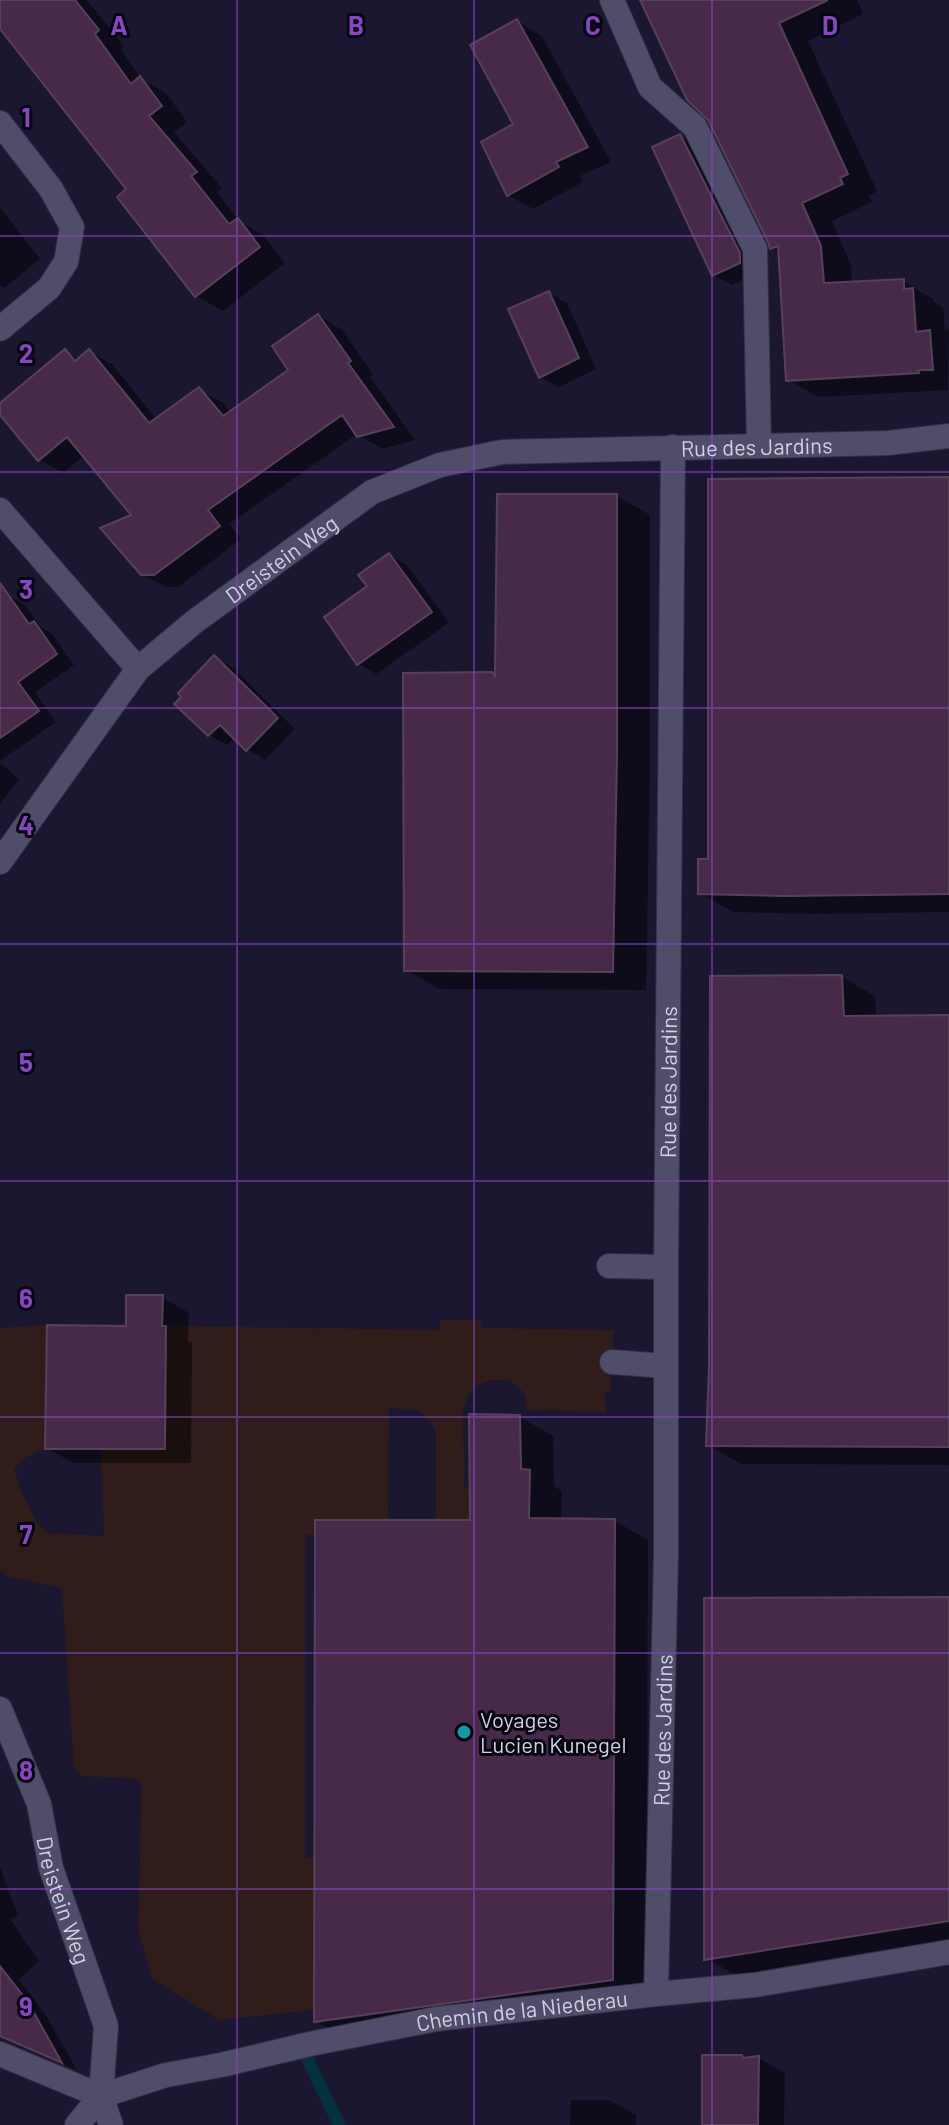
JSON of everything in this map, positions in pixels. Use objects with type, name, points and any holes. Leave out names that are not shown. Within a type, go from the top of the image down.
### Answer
[{"type":"street","points":[[612,0],[650,87],[695,127],[755,249],[759,445]]},
{"type":"street","points":[[0,123],[51,189],[72,227],[66,262],[49,288],[0,329]]},
{"type":"street","name":"Rue des Jardins","points":[[656,1994],[666,1555],[673,447],[888,443],[949,436]]},
{"type":"street","name":"Dreistein Weg","points":[[0,862],[138,669],[194,622],[372,492],[440,465],[502,452],[673,447]]},
{"type":"street","points":[[0,510],[138,669]]},
{"type":"street","points":[[609,1266],[666,1267]]},
{"type":"street","points":[[612,1362],[666,1366]]},
{"type":"street","name":"Dreistein Weg","points":[[0,1709],[39,1804],[51,1868],[106,2026],[101,2096]]},
{"type":"street","name":"Chemin de la Niederau","points":[[101,2096],[166,2075],[436,2019],[755,1985],[949,1952]]},
{"type":"street","points":[[0,2054],[101,2096],[111,2125]]},
{"type":"street","points":[[77,2125],[101,2096]]},
{"type":"shaded area","points":[[440,1320],[481,1320],[482,1328],[614,1330],[610,1393],[605,1392],[606,1412],[527,1410],[526,1397],[519,1387],[508,1380],[491,1380],[478,1385],[469,1393],[463,1409],[464,1488],[470,1489],[477,1520],[436,1520],[436,1431],[419,1410],[389,1408],[388,1520],[315,1520],[314,1535],[305,1535],[305,1858],[314,1858],[314,2010],[219,2020],[152,1979],[138,1929],[142,1782],[132,1778],[81,1776],[74,1768],[62,1588],[6,1576],[0,1569],[0,1328],[47,1325],[45,1449],[26,1457],[14,1469],[37,1523],[47,1533],[104,1536],[101,1448],[165,1448],[166,1326],[440,1330]]},
{"type":"building","points":[[0,0],[75,0],[99,30],[95,34],[131,84],[140,76],[162,106],[149,116],[197,172],[191,176],[229,224],[238,218],[260,247],[195,297],[117,197],[126,189],[0,29]]},
{"type":"building","points":[[640,0],[828,0],[779,23],[848,174],[840,178],[843,184],[802,203],[821,246],[824,283],[904,279],[904,289],[913,288],[916,332],[930,330],[933,370],[786,381],[778,246],[770,249],[708,120],[687,100]]},
{"type":"building","points":[[517,19],[588,147],[556,162],[559,167],[507,196],[481,142],[513,124],[470,45]]},
{"type":"building","points":[[680,134],[740,253],[740,263],[712,276],[652,147]]},
{"type":"building","points":[[549,291],[579,358],[539,378],[508,309]]},
{"type":"building","points":[[318,314],[351,361],[348,363],[394,427],[357,437],[342,415],[208,510],[220,526],[154,575],[141,575],[100,528],[131,515],[67,437],[38,461],[0,415],[0,403],[65,349],[75,361],[89,349],[149,423],[199,387],[223,416],[288,370],[272,346]]},
{"type":"building","points":[[949,477],[949,894],[698,894],[698,859],[708,859],[708,479]]},
{"type":"building","points":[[497,494],[617,494],[613,972],[404,971],[403,673],[492,672],[495,676]]},
{"type":"building","points":[[389,553],[432,612],[357,665],[324,617],[367,586],[358,575]]},
{"type":"building","points":[[0,583],[29,624],[34,621],[57,654],[18,682],[39,711],[0,738]]},
{"type":"building","points":[[214,655],[278,718],[246,751],[220,725],[208,736],[174,704],[181,697],[178,693]]},
{"type":"building","points":[[842,975],[844,1016],[949,1015],[949,1447],[706,1446],[710,976]]},
{"type":"building","points":[[126,1295],[163,1295],[162,1326],[166,1326],[165,1449],[45,1449],[47,1325],[126,1326]]},
{"type":"building","name":"Voyages Lucien Kunegel","points":[[469,1414],[520,1415],[521,1469],[530,1470],[529,1518],[615,1519],[613,1980],[314,2022],[315,1520],[470,1520]]},
{"type":"building","points":[[949,1597],[949,1921],[704,1960],[704,1598]]},
{"type":"building","points":[[0,1966],[28,2002],[62,2063],[0,2036]]},
{"type":"building","points":[[702,2055],[759,2056],[758,2125],[702,2125]]},
{"type":"waterway","points":[[307,2058],[339,2125]]},
{"type":"place","name":"Voyages Lucien Kunegel","points":[[464,1732]]}]
